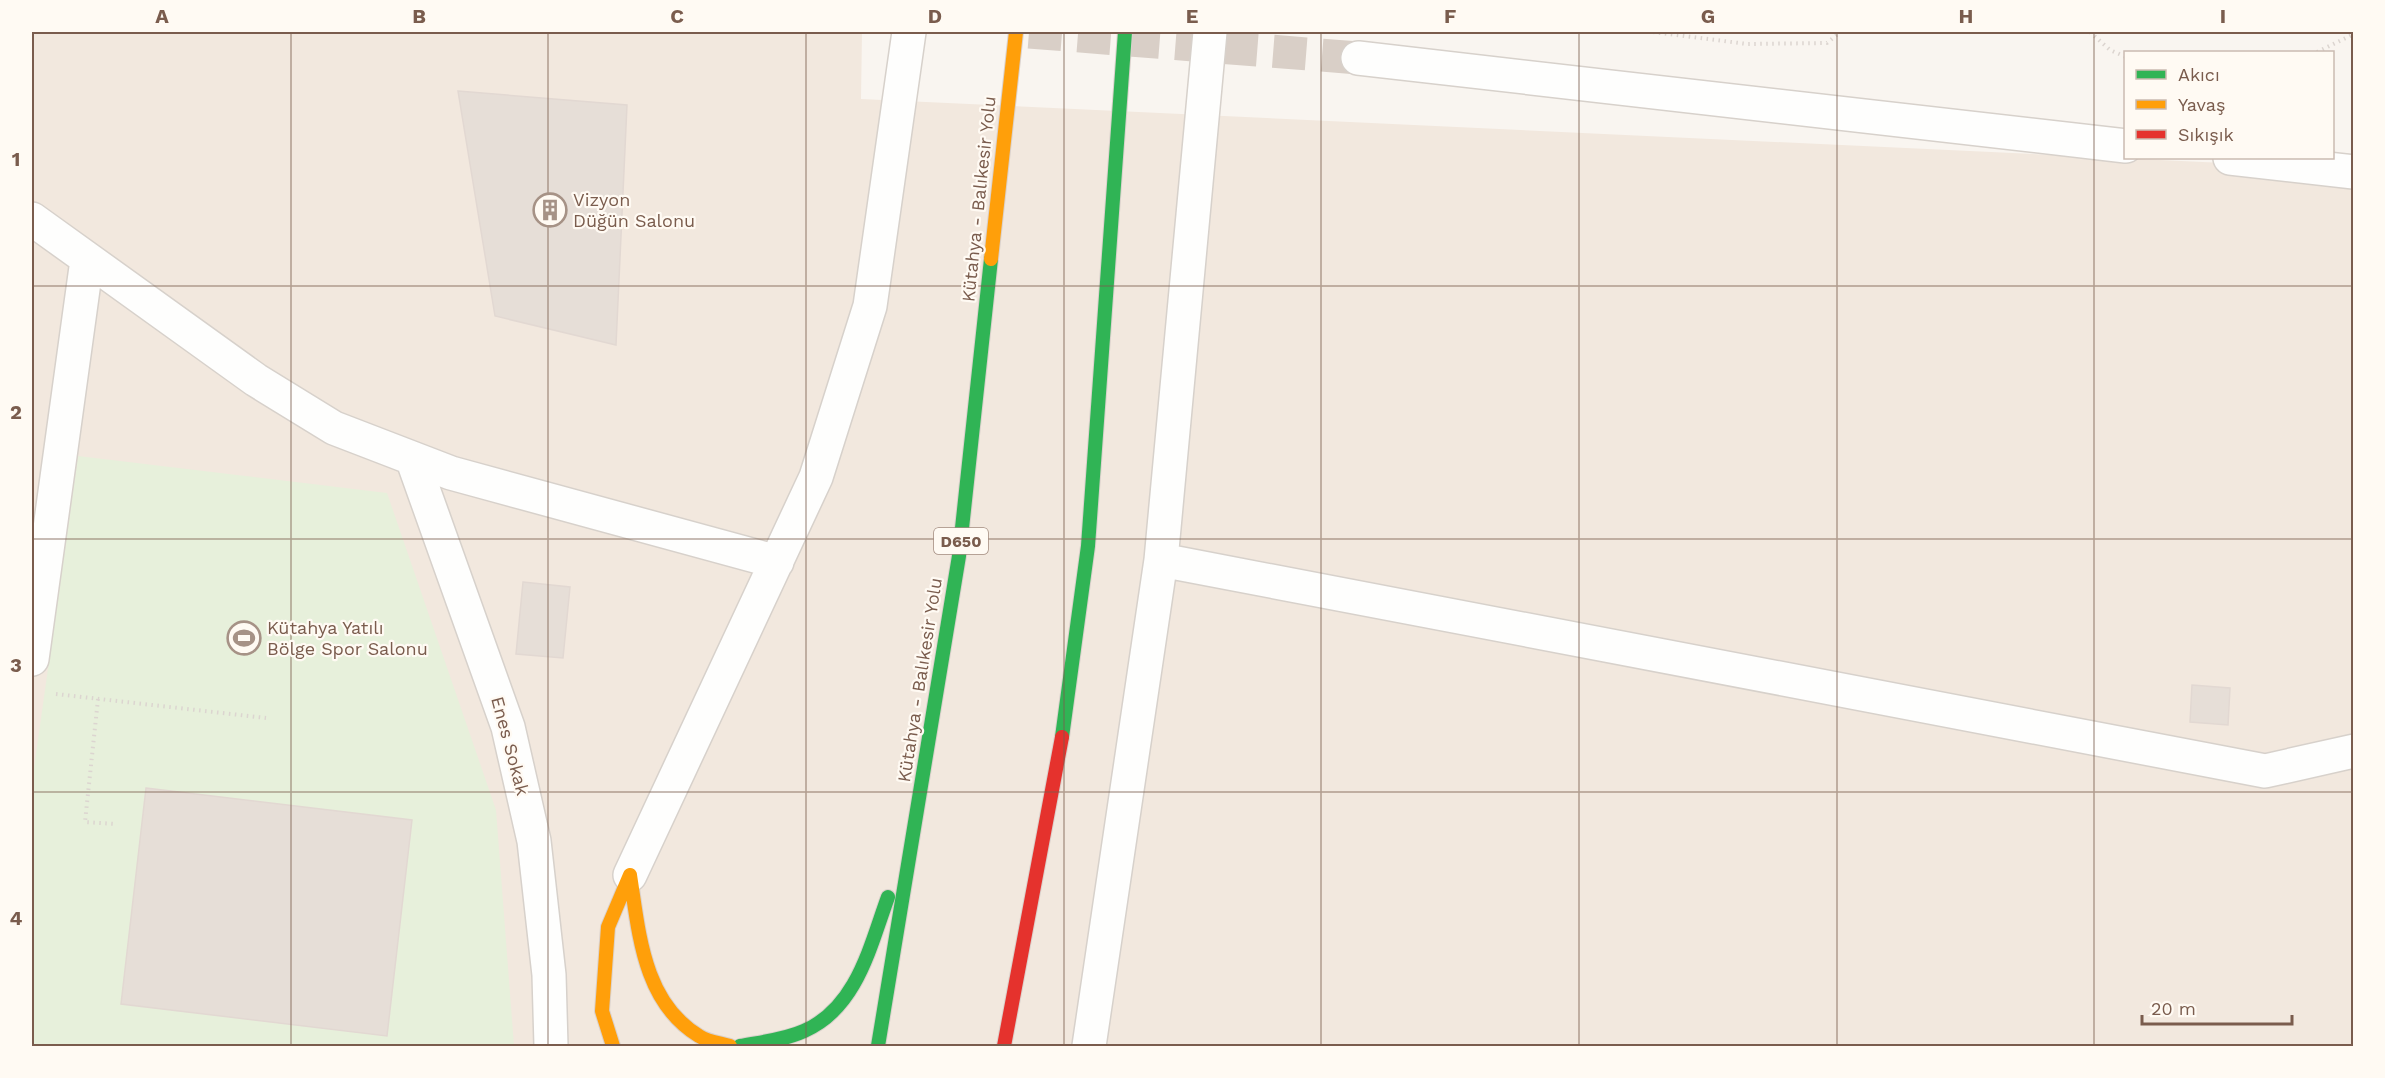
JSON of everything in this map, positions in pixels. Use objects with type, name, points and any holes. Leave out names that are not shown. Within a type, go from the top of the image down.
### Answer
[{"type":"highway","name":"Kütahya - Balıkesir Yolu","points":[[878,1047],[959,556],[1016,32]]},
{"type":"highway","points":[[1004,1047],[1065,720],[1088,546],[1125,32]]},
{"type":"highway","points":[[740,1047],[778,1039],[812,1028],[841,1004],[859,977],[913,834]]},
{"type":"highway","points":[[613,1047],[602,1011],[608,927],[630,875]]},
{"type":"highway","points":[[630,875],[647,972],[666,1006],[699,1036],[730,1047]]},
{"type":"street","points":[[630,875],[816,477],[870,306],[909,32]]},
{"type":"street","points":[[1089,1047],[1161,560],[1210,32]]},
{"type":"street","points":[[1358,58],[2124,146]]},
{"type":"street","points":[[2239,159],[2354,172]]},
{"type":"street","points":[[32,219],[256,380],[334,428],[451,473],[777,562]]},
{"type":"street","points":[[32,659],[87,260]]},
{"type":"street","name":"Enes Sokak","points":[[412,458],[508,727],[534,841],[549,975],[551,1047]]},
{"type":"street","points":[[1161,560],[2265,771],[2354,751]]},
{"type":"path","points":[[1653,32],[1687,38],[1758,44],[1827,43],[1840,32]]},
{"type":"path","points":[[2090,32],[2110,50],[2124,56]]},
{"type":"path","points":[[2319,51],[2354,34]]},
{"type":"path","points":[[54,694],[266,718]]},
{"type":"path","points":[[98,699],[84,822],[116,825]]},
{"type":"shaded area","points":[[32,32],[862,32],[861,99],[2309,167],[2353,172],[2353,1046],[32,1046]]},
{"type":"green space","name":"Kütahya Yatılı Bölge Spor Salonu","points":[[78,456],[387,493],[496,810],[514,1046],[32,1046],[32,782]]},
{"type":"building","name":"Vizyon Düğün Salonu","points":[[458,91],[627,105],[616,345],[495,316]]},
{"type":"building","points":[[523,582],[570,587],[563,658],[516,654]]},
{"type":"building","points":[[2192,685],[2230,688],[2228,725],[2190,722]]},
{"type":"building","points":[[146,788],[412,820],[387,1036],[121,1004]]},
{"type":"tunnel","points":[[1029,32],[1358,58]]},
{"type":"traffic: fast","points":[[1062,737],[1088,546],[1125,32]]},
{"type":"traffic: fast","points":[[878,1046],[959,556],[991,259]]},
{"type":"traffic: fast","points":[[740,1046],[804,1031],[822,1021],[837,1007],[859,974],[888,897]]},
{"type":"traffic: slow","points":[[991,259],[1016,32]]},
{"type":"traffic: slow","points":[[630,875],[647,965],[666,1005],[680,1022],[699,1036],[730,1046]]},
{"type":"traffic: slow","points":[[613,1046],[602,1011],[608,927],[630,875]]},
{"type":"traffic: jam","points":[[1004,1046],[1062,737]]},
{"type":"place","name":"Vizyon Düğün Salonu","points":[[550,210]]},
{"type":"place","name":"Kütahya Yatılı Bölge Spor Salonu","points":[[244,638]]}]
